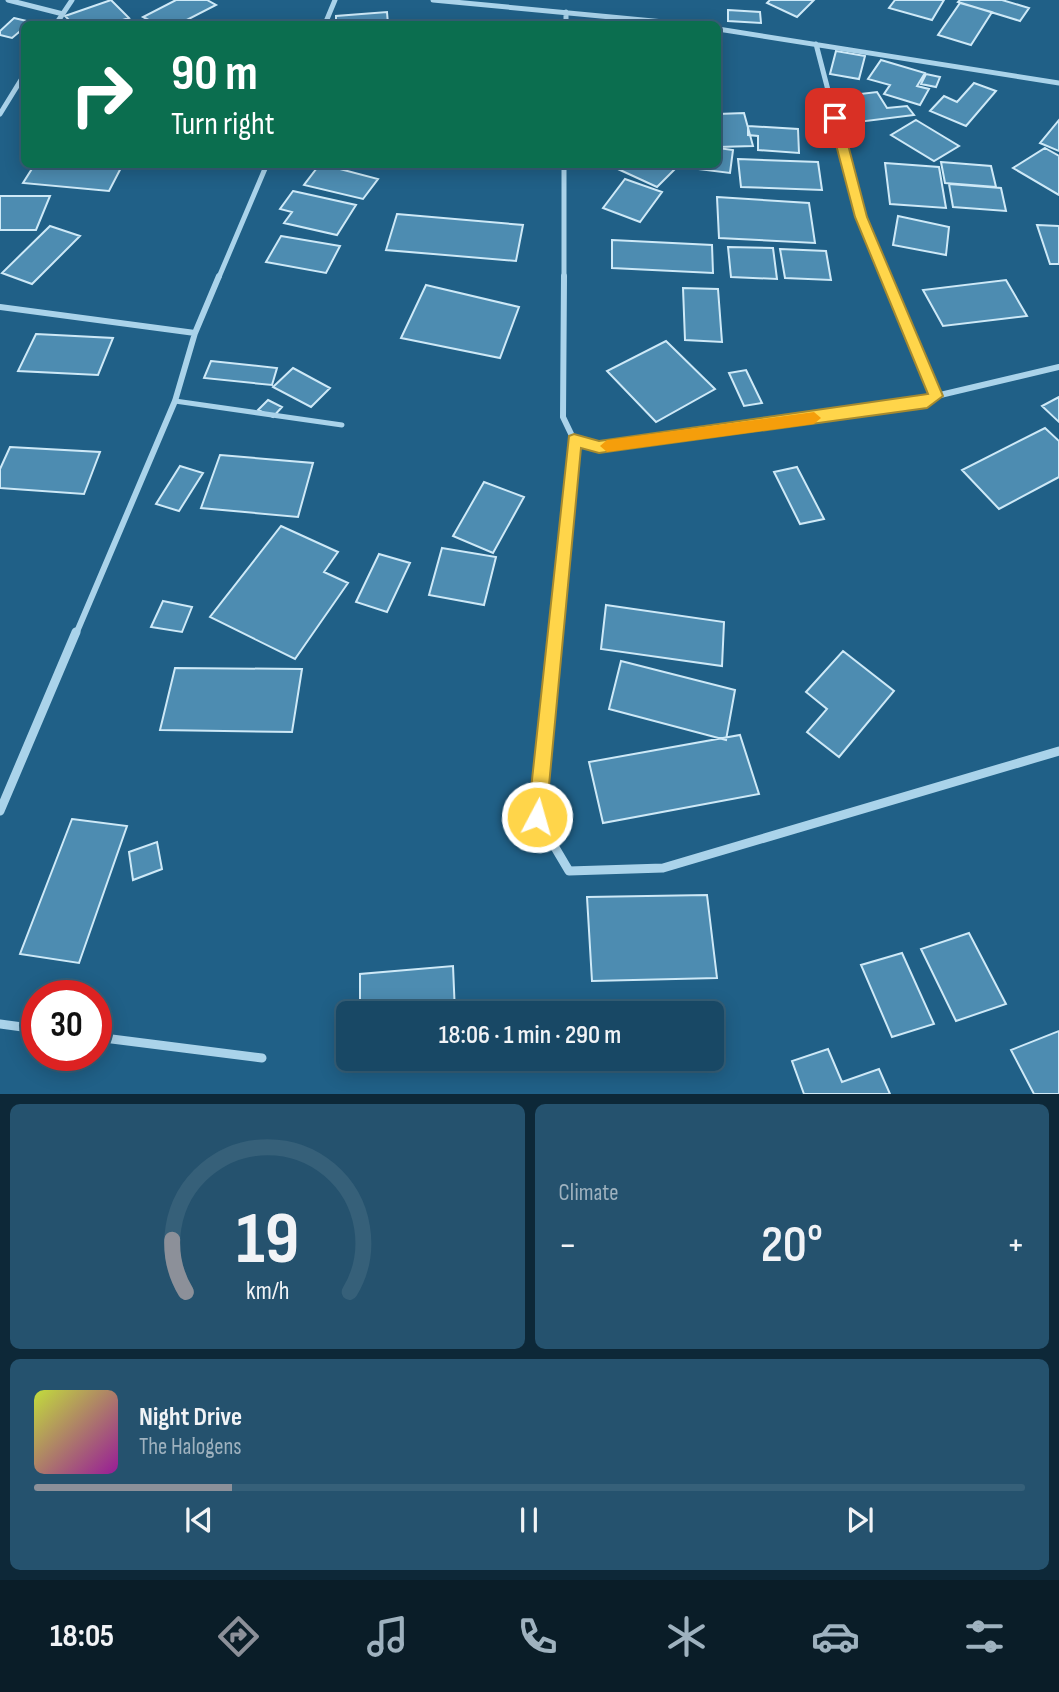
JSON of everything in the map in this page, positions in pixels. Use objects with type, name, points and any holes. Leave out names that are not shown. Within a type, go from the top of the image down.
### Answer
[{"type":"street","points":[[8,0],[63,14]]},
{"type":"street","points":[[58,21],[72,0]]},
{"type":"street","points":[[326,21],[335,0]]},
{"type":"street","points":[[433,0],[655,21]]},
{"type":"street","points":[[566,12],[566,21]]},
{"type":"street","points":[[721,29],[1059,83]]},
{"type":"street","points":[[816,44],[861,217],[936,396]]},
{"type":"street","points":[[0,114],[21,80]]},
{"type":"street","points":[[0,811],[175,401],[195,332],[265,168]]},
{"type":"street","points":[[564,168],[563,417],[574,440],[537,817],[569,870],[663,868],[1059,751]]},
{"type":"street","points":[[0,307],[195,332]]},
{"type":"street","points":[[574,440],[599,447],[927,402],[936,396],[1059,367]]},
{"type":"street","points":[[0,1024],[21,1027]]},
{"type":"street","points":[[112,1039],[262,1058]]},
{"type":"lane","points":[[175,401],[342,425]]},
{"type":"building","points":[[111,0],[129,18],[120,21],[70,21],[65,16]]},
{"type":"building","points":[[176,0],[207,0],[216,5],[185,21],[150,21],[143,17]]},
{"type":"building","points":[[770,0],[814,0],[797,17],[767,3]]},
{"type":"building","points":[[895,0],[944,0],[932,20],[889,8]]},
{"type":"building","points":[[1002,0],[1029,8],[1020,21],[958,2]]},
{"type":"building","points":[[960,3],[992,12],[971,45],[938,35]]},
{"type":"building","points":[[728,10],[760,12],[761,23],[728,21]]},
{"type":"building","points":[[387,12],[388,21],[336,21],[336,16]]},
{"type":"building","points":[[14,18],[27,21],[21,21],[21,30],[12,38],[0,35],[0,31]]},
{"type":"building","points":[[836,51],[865,56],[859,79],[830,74]]},
{"type":"building","points":[[881,60],[925,73],[917,86],[929,89],[920,105],[884,94],[890,85],[868,79]]},
{"type":"building","points":[[926,74],[940,77],[936,87],[921,84]]},
{"type":"building","points":[[974,83],[996,91],[966,126],[930,111],[944,96],[957,102]]},
{"type":"building","points":[[877,92],[887,108],[907,106],[914,115],[858,122],[843,96]]},
{"type":"building","points":[[744,113],[753,146],[721,147],[721,114]]},
{"type":"building","points":[[916,120],[959,146],[934,161],[891,135]]},
{"type":"building","points":[[1059,120],[1059,151],[1040,143]]},
{"type":"building","points":[[748,126],[798,129],[799,153],[758,150],[758,136],[748,135]]},
{"type":"building","points":[[721,148],[733,150],[730,173],[690,168],[721,168]]},
{"type":"building","points":[[1045,148],[1059,156],[1059,195],[1013,168]]},
{"type":"building","points":[[738,159],[818,162],[822,190],[741,187]]},
{"type":"building","points":[[941,162],[991,166],[996,187],[945,183]]},
{"type":"building","points":[[885,163],[939,167],[946,208],[890,204]]},
{"type":"building","points":[[32,168],[121,168],[109,191],[23,183]]},
{"type":"building","points":[[317,168],[335,168],[378,179],[363,199],[304,185]]},
{"type":"building","points":[[616,168],[676,168],[657,187]]},
{"type":"building","points":[[625,179],[662,192],[640,222],[603,208]]},
{"type":"building","points":[[949,184],[1001,188],[1006,211],[953,207]]},
{"type":"building","points":[[293,191],[356,205],[337,235],[284,223],[292,212],[280,209]]},
{"type":"building","points":[[0,196],[50,196],[36,230],[0,230]]},
{"type":"building","points":[[717,197],[809,203],[815,243],[719,238]]},
{"type":"building","points":[[397,214],[523,225],[516,261],[386,250]]},
{"type":"building","points":[[898,216],[949,227],[946,255],[893,245]]},
{"type":"building","points":[[1037,225],[1059,226],[1059,264],[1050,264]]},
{"type":"building","points":[[50,226],[80,236],[32,284],[2,273]]},
{"type":"building","points":[[281,236],[340,246],[326,273],[266,262]]},
{"type":"building","points":[[612,240],[712,245],[713,273],[612,268]]},
{"type":"building","points":[[728,247],[773,248],[777,279],[731,277]]},
{"type":"building","points":[[780,249],[826,251],[831,280],[785,278]]},
{"type":"building","points":[[1006,280],[1027,316],[943,326],[923,290]]},
{"type":"building","points":[[426,285],[519,307],[500,358],[401,338]]},
{"type":"building","points":[[683,288],[718,289],[722,342],[685,340]]},
{"type":"building","points":[[36,334],[113,338],[98,375],[18,371]]},
{"type":"building","points":[[666,341],[715,389],[656,422],[607,371]]},
{"type":"building","points":[[211,361],[277,368],[272,385],[204,378]]},
{"type":"building","points":[[293,368],[330,388],[311,407],[273,387]]},
{"type":"building","points":[[746,370],[762,403],[744,406],[729,373]]},
{"type":"building","points":[[1059,397],[1059,422],[1042,406]]},
{"type":"building","points":[[268,400],[282,407],[273,417],[258,410]]},
{"type":"building","points":[[1045,428],[1059,441],[1059,477],[999,509],[962,470]]},
{"type":"building","points":[[10,447],[100,452],[84,494],[0,488],[0,469]]},
{"type":"building","points":[[220,455],[313,463],[298,517],[201,508]]},
{"type":"building","points":[[180,466],[203,473],[179,511],[156,504]]},
{"type":"building","points":[[797,467],[824,519],[800,524],[774,472]]},
{"type":"building","points":[[484,482],[524,497],[493,553],[453,536]]},
{"type":"building","points":[[281,526],[338,552],[324,572],[348,583],[295,659],[210,617]]},
{"type":"building","points":[[442,548],[496,557],[484,605],[429,595]]},
{"type":"building","points":[[379,554],[410,563],[387,612],[356,602]]},
{"type":"building","points":[[163,601],[192,607],[182,632],[151,627]]},
{"type":"building","points":[[606,605],[724,622],[722,666],[601,649]]},
{"type":"building","points":[[843,651],[894,691],[839,757],[807,732],[827,709],[806,692]]},
{"type":"building","points":[[621,661],[735,690],[726,740],[609,709]]},
{"type":"building","points":[[175,668],[302,669],[292,732],[160,730]]},
{"type":"building","points":[[740,735],[759,794],[603,823],[589,762]]},
{"type":"building","points":[[72,819],[127,826],[79,963],[20,954]]},
{"type":"building","points":[[157,842],[162,869],[133,880],[129,852]]},
{"type":"building","points":[[707,895],[717,978],[592,981],[587,897]]},
{"type":"building","points":[[969,933],[1006,1004],[956,1021],[921,949]]},
{"type":"building","points":[[902,953],[934,1024],[892,1037],[861,965]]},
{"type":"building","points":[[453,966],[454,1001],[360,1001],[360,974]]},
{"type":"building","points":[[1059,1031],[1059,1094],[1034,1094],[1011,1050]]},
{"type":"building","points":[[828,1049],[842,1082],[879,1069],[890,1094],[804,1094],[792,1061]]},
{"type":"slow traffic","points":[[607,446],[814,418]]},
{"type":"route","points":[[537,817],[574,440],[599,447],[927,402],[936,396],[861,217],[835,118]]}]
